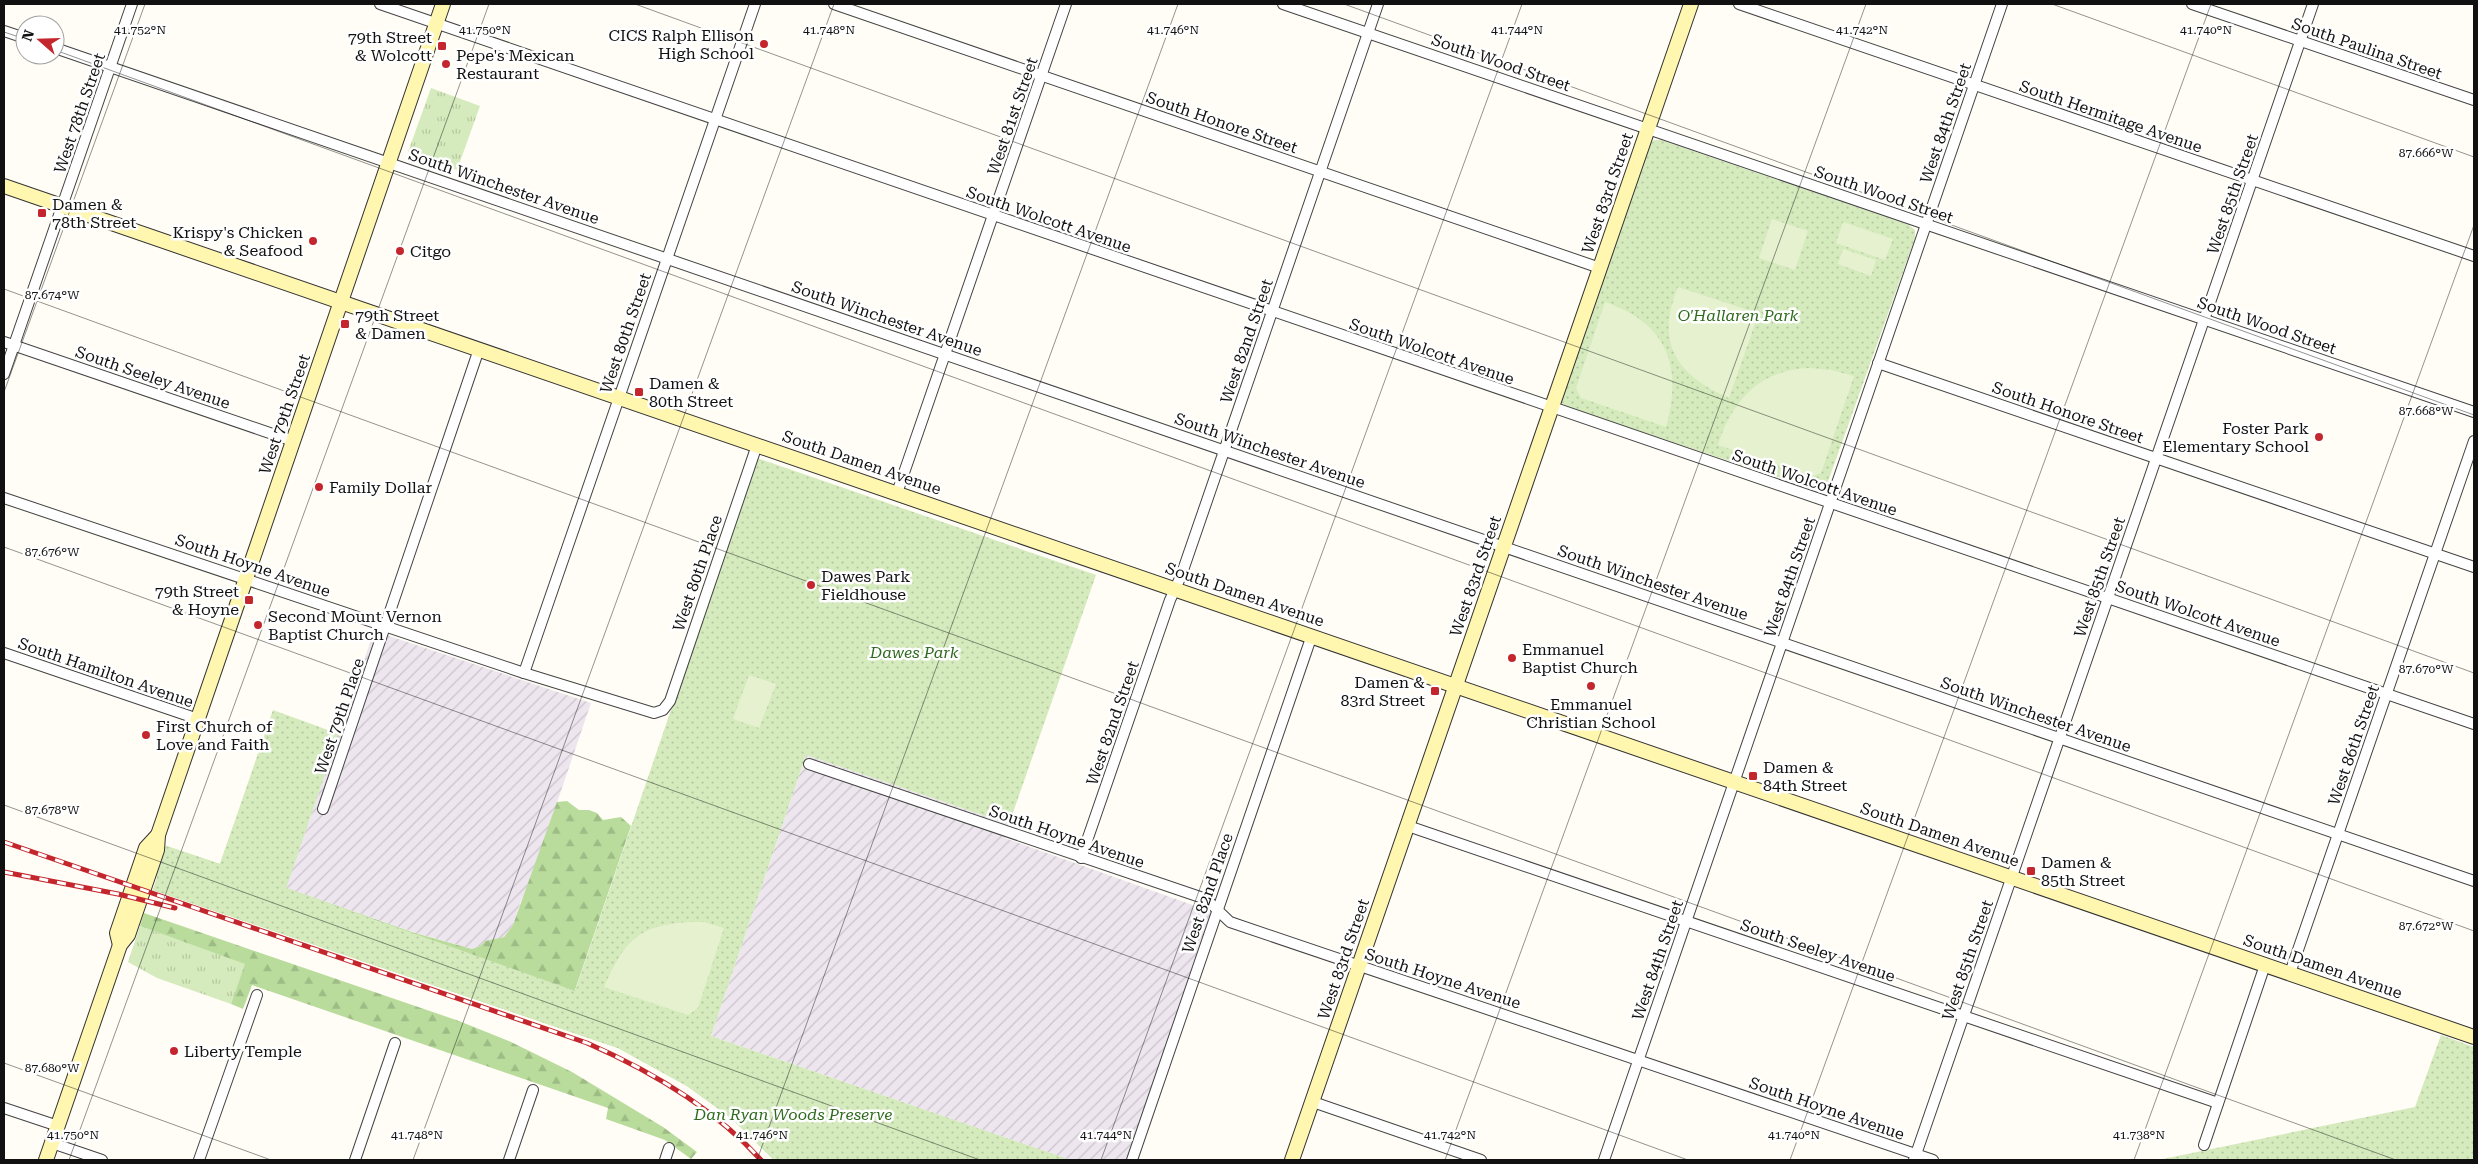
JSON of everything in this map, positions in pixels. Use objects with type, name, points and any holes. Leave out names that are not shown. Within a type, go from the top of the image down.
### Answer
[{"type":"street","name":"West 78th Street","points":[[4,374],[8,344],[62,206],[132,4]]},
{"type":"street","name":"South Wolcott Avenue","points":[[380,4],[2474,724]]},
{"type":"street","name":"West 79th Street","points":[[46,1160],[120,945],[128,935],[157,850],[158,835],[443,4]]},
{"type":"street","name":"West 80th Street","points":[[524,673],[755,4]]},
{"type":"street","name":"South Honore Street","points":[[834,4],[1600,268]]},
{"type":"street","name":"West 81st Street","points":[[897,493],[1066,4]]},
{"type":"street","name":"South Wood Street","points":[[1283,4],[2474,412]]},
{"type":"street","name":"West 82nd Street","points":[[1081,858],[1174,588],[1182,576],[1378,4]]},
{"type":"street","name":"West 83rd Street","points":[[1292,1160],[1691,4]]},
{"type":"street","name":"South Hermitage Avenue","points":[[1739,4],[2474,256]]},
{"type":"street","name":"West 84th Street","points":[[1604,1160],[2002,4]]},
{"type":"street","name":"South Paulina Street","points":[[2192,4],[2474,100]]},
{"type":"street","name":"West 85th Street","points":[[1915,1157],[2313,4]]},
{"type":"street","name":"South Winchester Avenue","points":[[65,51],[2474,881]]},
{"type":"street","name":"South Damen Avenue","points":[[4,186],[1312,635],[2474,1037]]},
{"type":"street","name":"South Seeley Avenue","points":[[8,344],[293,441]]},
{"type":"street","name":"West 79th Place","points":[[323,809],[479,349]]},
{"type":"street","name":"South Honore Street","points":[[1878,363],[2474,567]]},
{"type":"street","name":"West 86th Street","points":[[2290,973],[2474,441]]},
{"type":"street","name":"West 80th Place","points":[[663,710],[670,701],[756,445]]},
{"type":"street","name":"South Hoyne Avenue","points":[[4,498],[524,673],[649,712],[663,710]]},
{"type":"street","name":"West 82nd Place","points":[[1132,1160],[1312,635]]},
{"type":"street","name":"South Hamilton Avenue","points":[[4,653],[198,719]]},
{"type":"street","name":"South Hoyne Avenue","points":[[809,764],[1206,899],[1230,922],[1639,1059],[1915,1157],[1933,1160]]},
{"type":"street","name":"South Seeley Avenue","points":[[1408,826],[2218,1103]]},
{"type":"street","points":[[2204,1145],[2265,964]]},
{"type":"street","points":[[199,1160],[257,995]]},
{"type":"street","points":[[355,1160],[395,1042]]},
{"type":"street","points":[[509,1160],[533,1090]]},
{"type":"street","points":[[1313,1102],[1481,1160]]},
{"type":"street","points":[[4,1108],[58,1126]]},
{"type":"street","points":[[52,1143],[102,1160]]},
{"type":"street","points":[[664,1160],[669,1148]]},
{"type":"shaded area","points":[[374,631],[591,703],[529,885],[513,925],[504,937],[485,941],[480,946],[472,949],[416,933],[286,888]]},
{"type":"shaded area","points":[[806,755],[1009,824],[1005,838],[1215,913],[1130,1160],[1070,1160],[711,1036]]},
{"type":"green space","points":[[431,88],[480,106],[457,170],[408,152]]},
{"type":"green space","name":"O'Hallaren Park","points":[[1654,140],[1661,140],[1909,225],[1915,230],[1915,238],[1825,490],[1817,490],[1567,407],[1561,402],[1648,146]]},
{"type":"green space","points":[[1772,219],[1808,231],[1795,270],[1759,258]]},
{"type":"green space","points":[[1843,222],[1893,239],[1885,260],[1836,243]]},
{"type":"green space","points":[[1843,249],[1876,260],[1871,276],[1838,264]]},
{"type":"green space","points":[[1678,287],[1751,311],[1756,321],[1729,398],[1695,379],[1675,355],[1670,341],[1669,325],[1671,307]]},
{"type":"green space","points":[[1605,302],[1626,311],[1643,322],[1656,335],[1665,350],[1671,366],[1672,385],[1671,405],[1666,427],[1581,398],[1576,388]]},
{"type":"green space","points":[[1810,368],[1831,370],[1854,376],[1821,473],[1812,476],[1718,445],[1731,414],[1751,390],[1777,374]]},
{"type":"green space","name":"Dawes Park","points":[[757,458],[1096,575],[1009,824],[806,755],[711,1036],[1070,1160],[774,1160],[731,1118],[687,1086],[618,1048],[153,890],[157,877],[154,875],[164,845],[220,864],[273,710],[339,734],[286,888],[575,991]]},
{"type":"green space","points":[[749,675],[776,684],[759,728],[733,719]]},
{"type":"green space","name":"Dan Ryan Woods Preserve","points":[[316,799],[286,888],[415,933],[472,949],[480,946],[485,941],[504,937],[513,925],[557,802],[567,801],[579,810],[589,810],[597,813],[603,820],[621,817],[631,826],[575,990],[1070,1160],[774,1160],[731,1118],[687,1086],[618,1048],[153,890],[169,847],[220,864],[234,824]]},
{"type":"green space","points":[[144,913],[459,1021],[511,1042],[572,1072],[663,1127],[697,1152],[691,1159],[665,1140],[606,1119],[608,1108],[252,985],[243,1009],[231,1004],[245,964],[140,926]]},
{"type":"green space","points":[[689,922],[704,922],[724,928],[698,1008],[688,1015],[604,987],[619,958],[635,938],[657,927]]},
{"type":"green space","points":[[140,926],[246,964],[231,1004],[157,978],[128,962]]},
{"type":"green space","points":[[2441,1035],[2474,1047],[2474,1160],[2158,1160],[2415,1107]]},
{"type":"railway","points":[[4,842],[587,1043],[635,1066],[680,1092],[723,1124],[761,1160]]},
{"type":"railway","points":[[4,872],[118,894],[175,908]]},
{"type":"place","name":"CICS Ralph Ellison High School","points":[[764,44]]},
{"type":"place","name":"79th Street & Wolcott","points":[[442,46]]},
{"type":"place","name":"Pepe's Mexican Restaurant","points":[[446,64]]},
{"type":"place","name":"Damen & 78th Street","points":[[42,213]]},
{"type":"place","name":"Krispy's Chicken & Seafood","points":[[313,241]]},
{"type":"place","name":"Citgo","points":[[400,251]]},
{"type":"place","name":"79th Street & Damen","points":[[345,324]]},
{"type":"place","name":"Damen & 80th Street","points":[[639,392]]},
{"type":"place","name":"Foster Park Elementary School","points":[[2319,437]]},
{"type":"place","name":"Family Dollar","points":[[319,487]]},
{"type":"place","name":"Dawes Park Fieldhouse","points":[[811,585]]},
{"type":"place","name":"79th Street & Hoyne","points":[[249,600]]},
{"type":"place","name":"Second Mount Vernon Baptist Church","points":[[258,625]]},
{"type":"place","name":"Emmanuel Baptist Church","points":[[1512,658]]},
{"type":"place","name":"Emmanuel Christian School","points":[[1591,686]]},
{"type":"place","name":"Damen & 83rd Street","points":[[1435,691]]},
{"type":"place","name":"First Church of Love and Faith","points":[[146,735]]},
{"type":"place","name":"Damen & 84th Street","points":[[1753,776]]},
{"type":"place","name":"Damen & 85th Street","points":[[2031,871]]},
{"type":"place","name":"Liberty Temple","points":[[174,1051]]}]
